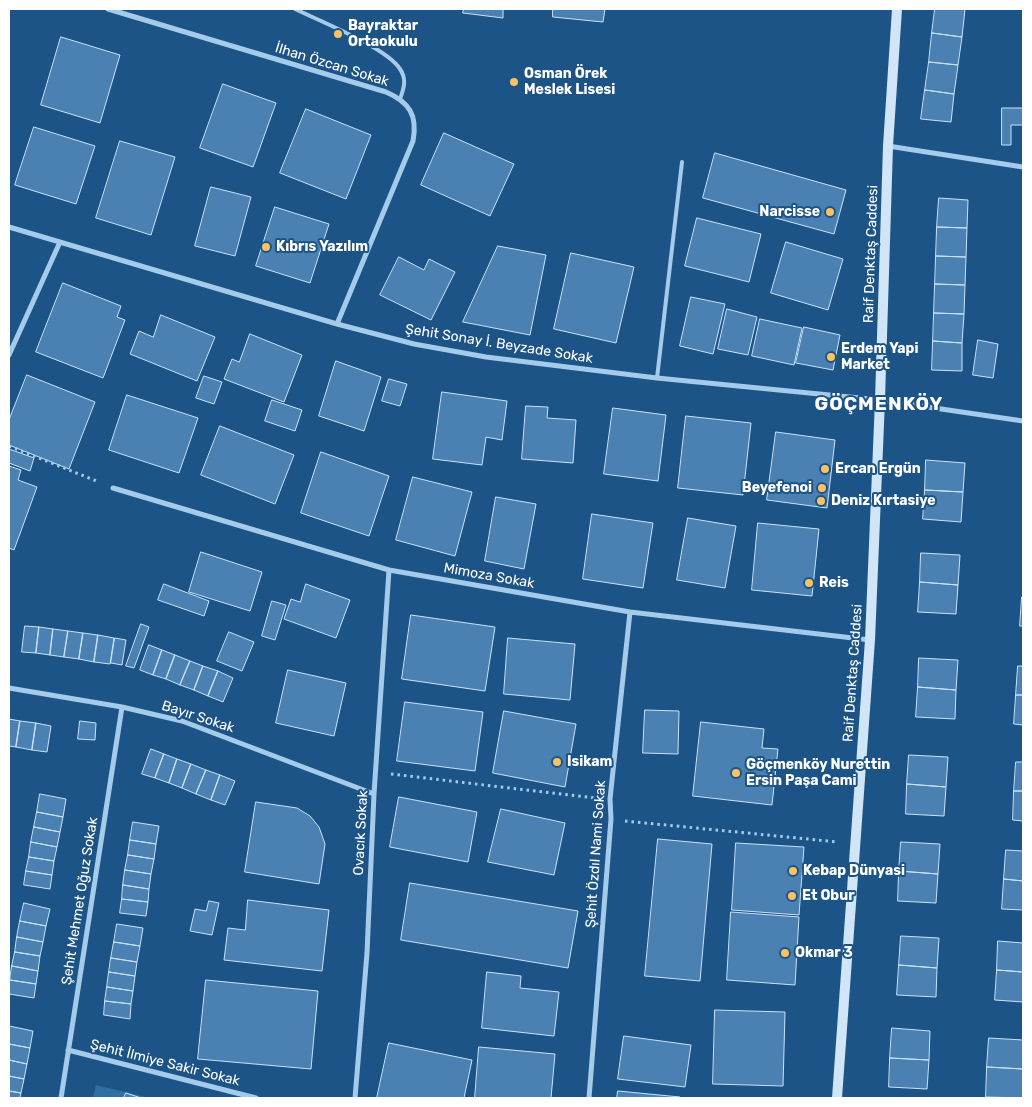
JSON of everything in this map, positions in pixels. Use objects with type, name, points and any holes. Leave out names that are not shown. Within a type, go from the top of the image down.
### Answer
[{"type":"street","name":"İlhan Özcan Sokak","points":[[108,9],[386,92],[400,98],[410,111],[416,126],[413,141],[337,324]]},
{"type":"street","name":"Raif Denktaş Caddesi","points":[[837,1098],[870,640],[888,146],[897,9]]},
{"type":"street","points":[[888,146],[1023,167]]},
{"type":"street","name":"Şehit Sonay İ. Beyzade Sokak","points":[[9,227],[337,324],[414,344],[486,357],[657,378],[880,400],[1023,421]]},
{"type":"street","points":[[9,355],[60,242]]},
{"type":"street","name":"Mimoza Sokak","points":[[113,488],[389,570],[630,612],[870,640]]},
{"type":"street","name":"Ovacık Sokak","points":[[355,1098],[367,953],[375,772],[389,570]]},
{"type":"street","name":"Şehit Özdıl Nami Sokak","points":[[589,1098],[611,820],[610,799],[630,612]]},
{"type":"street","name":"Bayır Sokak","points":[[9,688],[122,707],[182,721],[374,794]]},
{"type":"street","name":"Şehit Mehmet Oğuz Sokak","points":[[61,1098],[122,707]]},
{"type":"street","name":"Şehit İlmiye Sakir Sokak","points":[[68,1050],[256,1098]]},
{"type":"lane","points":[[295,9],[389,56],[401,69],[405,84],[400,98]]},
{"type":"lane","points":[[657,378],[682,162]]},
{"type":"path","points":[[9,446],[113,488]]},
{"type":"path","points":[[375,772],[610,799]]},
{"type":"path","points":[[611,820],[856,844]]},
{"type":"shaded area","points":[[96,1085],[150,1098],[93,1098]]},
{"type":"building","points":[[464,9],[503,9],[503,18],[463,13]]},
{"type":"building","points":[[553,9],[605,9],[603,22],[553,17]]},
{"type":"building","points":[[935,9],[965,9],[962,37],[932,33]]},
{"type":"building","points":[[932,33],[962,37],[958,65],[929,62]]},
{"type":"building","points":[[61,37],[120,55],[100,123],[41,105]]},
{"type":"building","points":[[929,62],[958,65],[954,94],[925,90]]},
{"type":"building","points":[[223,84],[276,103],[253,167],[200,148]]},
{"type":"building","points":[[925,90],[954,94],[951,122],[921,119]]},
{"type":"building","points":[[1002,108],[1023,108],[1023,125],[1011,125],[1011,145],[1002,145]]},
{"type":"building","points":[[306,109],[371,135],[346,199],[280,173]]},
{"type":"building","points":[[34,127],[95,146],[76,204],[15,185]]},
{"type":"building","points":[[444,133],[514,164],[490,216],[421,185]]},
{"type":"building","points":[[120,141],[175,157],[151,235],[96,218]]},
{"type":"building","points":[[715,153],[846,190],[834,234],[703,198]]},
{"type":"building","points":[[211,187],[251,197],[235,256],[195,246]]},
{"type":"building","points":[[939,198],[968,200],[967,228],[937,227]]},
{"type":"building","points":[[275,207],[329,224],[310,283],[256,266]]},
{"type":"building","points":[[697,218],[761,234],[749,282],[685,266]]},
{"type":"building","points":[[937,227],[967,228],[966,257],[936,256]]},
{"type":"building","points":[[786,242],[843,259],[828,310],[771,293]]},
{"type":"building","points":[[498,246],[546,255],[530,335],[463,322]]},
{"type":"building","points":[[571,253],[634,267],[616,343],[554,329]]},
{"type":"building","points":[[936,256],[966,257],[965,285],[935,284]]},
{"type":"building","points":[[399,257],[424,270],[429,259],[455,272],[431,320],[380,295]]},
{"type":"building","points":[[63,283],[121,306],[117,317],[125,320],[103,378],[36,352]]},
{"type":"building","points":[[935,284],[965,285],[964,314],[934,313]]},
{"type":"building","points":[[691,297],[725,304],[713,354],[680,346]]},
{"type":"building","points":[[727,309],[757,317],[748,355],[718,349]]},
{"type":"building","points":[[934,313],[964,314],[962,343],[933,341]]},
{"type":"building","points":[[161,315],[215,337],[197,381],[130,354],[139,331],[153,337]]},
{"type":"building","points":[[760,319],[802,328],[794,365],[752,356]]},
{"type":"building","points":[[804,327],[840,335],[833,370],[796,363]]},
{"type":"building","points":[[250,334],[302,355],[284,402],[224,379],[232,359],[239,362]]},
{"type":"building","points":[[978,340],[998,344],[993,378],[973,375]]},
{"type":"building","points":[[933,341],[962,343],[962,371],[932,370]]},
{"type":"building","points":[[336,361],[381,377],[364,431],[319,416]]},
{"type":"building","points":[[27,375],[95,402],[69,469],[9,445],[9,420]]},
{"type":"building","points":[[204,376],[222,382],[214,404],[196,398]]},
{"type":"building","points":[[389,379],[407,384],[400,406],[382,401]]},
{"type":"building","points":[[442,392],[507,401],[502,440],[486,437],[482,465],[433,459]]},
{"type":"building","points":[[127,395],[198,418],[179,473],[109,450]]},
{"type":"building","points":[[272,400],[302,410],[295,431],[265,421]]},
{"type":"building","points":[[526,406],[548,407],[547,418],[576,420],[573,463],[522,459]]},
{"type":"building","points":[[613,408],[666,415],[658,481],[604,474]]},
{"type":"building","points":[[686,416],[751,423],[743,495],[678,488]]},
{"type":"building","points":[[220,426],[294,455],[275,504],[201,475]]},
{"type":"building","points":[[776,432],[835,440],[827,508],[767,500]]},
{"type":"building","points":[[9,449],[34,458],[30,471],[9,463]]},
{"type":"building","points":[[321,452],[389,476],[369,536],[301,513]]},
{"type":"building","points":[[926,460],[965,463],[963,492],[925,490]]},
{"type":"building","points":[[9,466],[21,470],[18,480],[37,487],[14,550],[9,548]]},
{"type":"building","points":[[413,477],[472,492],[455,556],[396,540]]},
{"type":"building","points":[[925,490],[963,492],[961,522],[923,519]]},
{"type":"building","points":[[496,497],[536,504],[524,569],[485,561]]},
{"type":"building","points":[[592,514],[653,523],[643,588],[583,579]]},
{"type":"building","points":[[688,518],[736,526],[725,588],[677,580]]},
{"type":"building","points":[[758,523],[819,529],[812,596],[752,590]]},
{"type":"building","points":[[201,552],[262,572],[250,611],[189,592]]},
{"type":"building","points":[[921,553],[960,555],[958,585],[920,582]]},
{"type":"building","points":[[920,582],[958,585],[956,614],[918,612]]},
{"type":"building","points":[[164,584],[209,601],[204,616],[158,600]]},
{"type":"building","points":[[306,584],[350,600],[336,638],[284,619],[291,599],[300,602]]},
{"type":"building","points":[[1022,597],[1023,626],[1020,626]]},
{"type":"building","points":[[272,601],[286,605],[275,640],[262,636]]},
{"type":"building","points":[[411,615],[495,627],[485,691],[402,679]]},
{"type":"building","points":[[141,624],[149,627],[134,668],[126,666]]},
{"type":"building","points":[[25,626],[39,627],[36,653],[22,652]]},
{"type":"building","points":[[39,627],[53,629],[50,655],[36,653]]},
{"type":"building","points":[[53,629],[68,631],[64,657],[50,655]]},
{"type":"building","points":[[68,631],[83,633],[79,659],[64,657]]},
{"type":"building","points":[[229,632],[254,642],[242,671],[217,661]]},
{"type":"building","points":[[83,633],[98,635],[94,662],[79,659]]},
{"type":"building","points":[[98,635],[114,638],[110,664],[94,662]]},
{"type":"building","points":[[115,638],[126,640],[122,665],[111,663]]},
{"type":"building","points":[[508,638],[575,644],[570,700],[504,694]]},
{"type":"building","points":[[149,645],[162,650],[153,675],[140,670]]},
{"type":"building","points":[[162,650],[175,655],[166,679],[153,675]]},
{"type":"building","points":[[175,655],[190,661],[180,685],[166,679]]},
{"type":"building","points":[[919,658],[958,660],[956,690],[918,687]]},
{"type":"building","points":[[190,661],[203,666],[194,690],[180,685]]},
{"type":"building","points":[[203,666],[218,671],[208,696],[194,690]]},
{"type":"building","points":[[1018,666],[1023,666],[1023,695],[1016,695]]},
{"type":"building","points":[[288,670],[346,683],[334,736],[276,723]]},
{"type":"building","points":[[218,671],[233,678],[223,702],[208,696]]},
{"type":"building","points":[[918,687],[956,690],[955,719],[916,717]]},
{"type":"building","points":[[1016,695],[1023,695],[1023,725],[1014,724]]},
{"type":"building","points":[[405,702],[483,712],[475,771],[397,761]]},
{"type":"building","points":[[645,710],[679,711],[678,754],[643,753]]},
{"type":"building","points":[[504,711],[576,724],[565,787],[493,773]]},
{"type":"building","points":[[9,719],[20,721],[16,747],[9,746]]},
{"type":"building","points":[[20,721],[36,723],[32,750],[16,747]]},
{"type":"building","points":[[80,721],[96,723],[95,740],[78,739]]},
{"type":"building","name":"Göçmenköy Nurettin Ersin Paşa Cami","points":[[701,722],[764,729],[762,748],[778,749],[772,805],[693,796]]},
{"type":"building","points":[[36,723],[51,726],[47,752],[32,750]]},
{"type":"building","points":[[151,749],[164,754],[155,778],[142,774]]},
{"type":"building","points":[[164,754],[177,759],[169,783],[155,778]]},
{"type":"building","points":[[909,755],[948,757],[946,787],[907,784]]},
{"type":"building","points":[[177,759],[191,764],[182,788],[169,783]]},
{"type":"building","points":[[1016,762],[1023,762],[1023,791],[1014,791]]},
{"type":"building","points":[[191,764],[206,770],[196,794],[182,788]]},
{"type":"building","points":[[206,770],[220,775],[211,800],[196,794]]},
{"type":"building","points":[[220,775],[235,781],[225,805],[211,800]]},
{"type":"building","points":[[907,784],[946,787],[944,816],[906,814]]},
{"type":"building","points":[[1014,791],[1023,791],[1023,821],[1013,820]]},
{"type":"building","points":[[40,794],[66,799],[63,817],[37,812]]},
{"type":"building","points":[[399,797],[477,812],[468,862],[390,847]]},
{"type":"building","points":[[256,802],[297,808],[310,816],[319,827],[325,844],[319,884],[245,872]]},
{"type":"building","points":[[501,809],[565,823],[554,875],[488,862]]},
{"type":"building","points":[[37,812],[63,817],[60,832],[34,827]]},
{"type":"building","points":[[133,822],[159,826],[156,844],[130,840]]},
{"type":"building","points":[[34,827],[60,832],[57,847],[31,842]]},
{"type":"building","points":[[658,839],[712,844],[700,981],[645,976]]},
{"type":"building","points":[[130,840],[156,844],[154,859],[128,855]]},
{"type":"building","points":[[31,842],[57,847],[54,861],[29,857]]},
{"type":"building","points":[[901,842],[940,844],[938,874],[899,871]]},
{"type":"building","points":[[736,843],[804,847],[799,915],[732,910]]},
{"type":"building","points":[[1006,850],[1023,851],[1023,881],[1004,879]]},
{"type":"building","points":[[128,855],[154,859],[151,874],[125,870]]},
{"type":"building","points":[[29,857],[54,861],[52,875],[26,871]]},
{"type":"building","points":[[125,870],[151,874],[149,889],[123,885]]},
{"type":"building","points":[[26,871],[52,875],[50,889],[24,885]]},
{"type":"building","points":[[899,871],[938,874],[936,903],[898,901]]},
{"type":"building","points":[[1004,879],[1023,881],[1023,910],[1002,909]]},
{"type":"building","points":[[410,883],[578,911],[568,968],[401,940]]},
{"type":"building","points":[[123,885],[149,889],[148,902],[122,899]]},
{"type":"building","points":[[122,899],[148,902],[146,916],[120,913]]},
{"type":"building","points":[[248,900],[329,910],[322,971],[224,960],[228,928],[245,930]]},
{"type":"building","points":[[209,901],[219,903],[212,935],[190,931],[195,909],[206,911]]},
{"type":"building","points":[[24,903],[50,909],[46,926],[20,921]]},
{"type":"building","points":[[731,912],[799,917],[795,985],[727,980]]},
{"type":"building","points":[[20,921],[46,926],[43,942],[17,937]]},
{"type":"building","points":[[117,924],[143,928],[140,946],[114,942]]},
{"type":"building","points":[[901,936],[939,938],[937,968],[899,965]]},
{"type":"building","points":[[17,937],[43,942],[40,956],[15,952]]},
{"type":"building","points":[[998,941],[1023,943],[1023,972],[997,970]]},
{"type":"building","points":[[114,942],[140,946],[137,962],[111,958]]},
{"type":"building","points":[[15,952],[40,956],[38,971],[12,966]]},
{"type":"building","points":[[111,958],[137,962],[135,976],[109,972]]},
{"type":"building","points":[[899,965],[937,968],[936,997],[897,995]]},
{"type":"building","points":[[12,966],[38,971],[36,984],[10,980]]},
{"type":"building","points":[[997,970],[1023,972],[1023,1002],[995,1000]]},
{"type":"building","points":[[109,972],[135,976],[133,991],[107,987]]},
{"type":"building","points":[[487,972],[521,976],[520,988],[559,992],[554,1036],[482,1028]]},
{"type":"building","points":[[10,980],[36,984],[34,998],[9,994]]},
{"type":"building","points":[[206,980],[318,991],[311,1069],[198,1059]]},
{"type":"building","points":[[107,987],[133,991],[131,1004],[105,1001]]},
{"type":"building","points":[[105,1001],[131,1004],[130,1019],[104,1015]]},
{"type":"building","points":[[715,1010],[785,1012],[783,1086],[713,1084]]},
{"type":"building","points":[[9,1026],[33,1031],[30,1048],[9,1044]]},
{"type":"building","points":[[892,1028],[930,1031],[929,1060],[890,1058]]},
{"type":"building","points":[[624,1036],[691,1045],[685,1087],[618,1079]]},
{"type":"building","points":[[989,1038],[1023,1040],[1023,1069],[987,1067]]},
{"type":"building","points":[[389,1043],[472,1060],[464,1098],[377,1098]]},
{"type":"building","points":[[9,1044],[30,1048],[27,1064],[9,1060]]},
{"type":"building","points":[[479,1047],[555,1054],[551,1098],[475,1098]]},
{"type":"building","points":[[890,1058],[929,1060],[927,1089],[889,1087]]},
{"type":"building","points":[[9,1060],[27,1064],[24,1079],[9,1076]]},
{"type":"building","points":[[987,1067],[1023,1069],[1023,1098],[986,1097]]},
{"type":"building","points":[[9,1076],[24,1079],[21,1093],[9,1091]]},
{"type":"building","points":[[9,1091],[21,1093],[20,1098],[9,1098]]},
{"type":"building","points":[[618,1091],[680,1097],[680,1098],[617,1098]]},
{"type":"building","points":[[126,1093],[141,1098],[124,1098]]},
{"type":"place","name":"Bayraktar Ortaokulu","points":[[338,34]]},
{"type":"place","name":"Osman Örek Meslek Lisesi","points":[[514,82]]},
{"type":"place","name":"Narcisse","points":[[830,212]]},
{"type":"place","name":"Kıbrıs Yazılım","points":[[266,247]]},
{"type":"place","name":"Erdem Yapi Market","points":[[831,357]]},
{"type":"place","name":"Ercan Ergün","points":[[825,469]]},
{"type":"place","name":"Beyefenoi","points":[[822,488]]},
{"type":"place","name":"Deniz Kırtasiye","points":[[821,501]]},
{"type":"place","name":"Reis","points":[[809,583]]},
{"type":"place","name":"Isikam","points":[[557,762]]},
{"type":"place","name":"Göçmenköy Nurettin Ersin Paşa Cami","points":[[736,773]]},
{"type":"place","name":"Kebap Dünyasi","points":[[793,871]]},
{"type":"place","name":"Et Obur","points":[[792,896]]},
{"type":"place","name":"Okmar 3","points":[[785,953]]},
{"type":"district","name":"GÖÇMENKÖY","points":[[879,405]]}]
